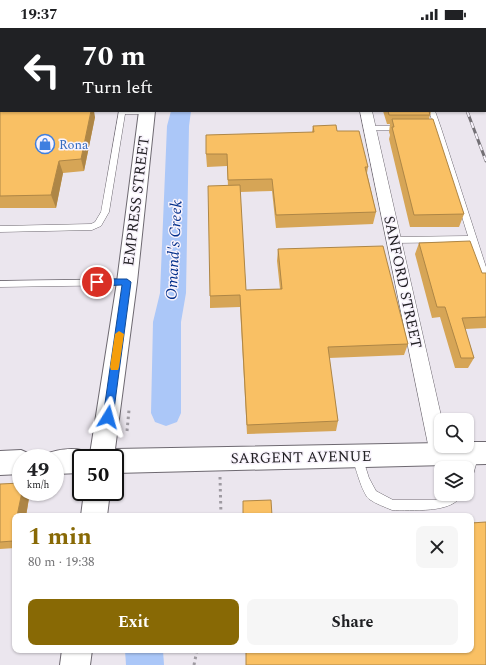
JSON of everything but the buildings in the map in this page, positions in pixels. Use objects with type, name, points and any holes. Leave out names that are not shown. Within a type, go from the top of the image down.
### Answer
[{"type":"main road","name":"EMPRESS STREET","points":[[103,449],[127,282],[147,112]]},
{"type":"main road","name":"SARGENT AVENUE","points":[[124,461],[480,453]]},
{"type":"main road","points":[[0,462],[12,462]]},
{"type":"main road","points":[[94,513],[96,501]]},
{"type":"main road","points":[[75,665],[77,653]]},
{"type":"street","name":"SANFORD STREET","points":[[366,112],[440,454]]},
{"type":"lane","points":[[0,229],[92,227],[98,224],[105,212],[122,112],[147,112]]},
{"type":"lane","points":[[432,112],[485,277]]},
{"type":"lane","points":[[369,128],[438,128]]},
{"type":"lane","points":[[393,240],[473,239]]},
{"type":"lane","points":[[0,284],[127,282]]},
{"type":"lane","points":[[474,465],[480,453]]},
{"type":"lane","points":[[357,456],[364,479],[372,495],[392,505],[435,506],[446,501]]},
{"type":"path","points":[[220,459],[220,513]]},
{"type":"path","points":[[194,665],[196,653]]},
{"type":"waterway","name":"Omand's Creek","points":[[166,413],[167,322],[173,293],[178,126],[181,112]]},
{"type":"waterway","name":"Omand's Creek","points":[[144,653],[145,665]]},
{"type":"railway","points":[[467,112],[486,161]]},
{"type":"slow traffic","points":[[115,367],[119,334]]},
{"type":"place","name":"Rona","points":[[45,144]]},
{"type":"route","points":[[97,282],[127,282],[108,417]]}]
